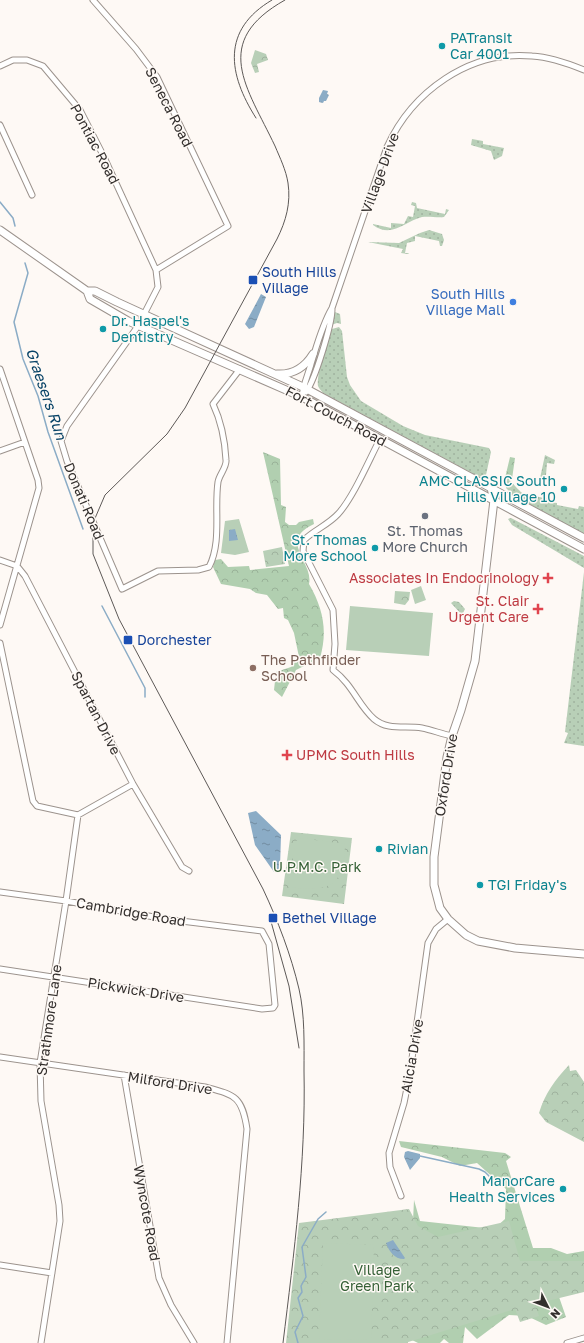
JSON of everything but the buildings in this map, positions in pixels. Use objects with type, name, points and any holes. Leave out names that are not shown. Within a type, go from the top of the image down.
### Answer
[{"type":"street","name":"Seneca Road","points":[[93,0],[136,49],[157,77],[228,226],[156,270]]},
{"type":"street","name":"Village Drive","points":[[305,388],[313,354],[326,317],[332,308],[387,147],[395,130],[417,100],[434,85],[448,76],[466,68],[494,59],[531,56],[552,59],[584,70]]},
{"type":"street","name":"Pontiac Road","points":[[0,66],[13,60],[27,60],[43,66],[80,110],[103,155],[156,270]]},
{"type":"street","points":[[0,125],[32,196]]},
{"type":"street","name":"Fort Couch Road","points":[[0,230],[87,291],[90,299],[138,326],[302,397],[584,549]]},
{"type":"street","name":"Donati Road","points":[[156,270],[158,287],[138,326],[67,426],[61,441],[67,461],[122,589],[158,571],[198,570],[209,567],[213,559],[218,509],[218,482],[227,462],[219,416],[213,404],[240,369]]},
{"type":"street","name":"Fort Couch Road","points":[[87,291],[95,291],[144,315],[305,388],[584,538]]},
{"type":"street","name":"Village Drive","points":[[302,397],[327,336],[332,318],[332,308]]},
{"type":"street","points":[[273,373],[285,374],[298,370],[307,363],[313,354]]},
{"type":"street","points":[[0,369],[38,480],[39,488],[0,625]]},
{"type":"street","points":[[380,439],[339,513],[333,520],[311,533],[304,540],[303,550],[332,610],[335,644],[333,670],[344,679],[375,720],[389,726],[421,728],[452,736]]},
{"type":"street","points":[[0,451],[25,442]]},
{"type":"street","name":"Oxford Drive","points":[[491,488],[494,500],[475,661],[452,736],[433,867],[437,899],[448,920],[466,935],[484,943],[584,954]]},
{"type":"street","points":[[494,500],[499,492]]},
{"type":"street","points":[[0,560],[17,566]]},
{"type":"street","name":"Spartan Drive","points":[[17,566],[25,576],[133,784],[182,867],[189,871]]},
{"type":"street","points":[[0,643],[33,801],[37,806],[78,815],[133,784]]},
{"type":"street","name":"Strathmore Lane","points":[[41,1343],[60,1221],[59,1204],[41,1101],[40,1063],[55,978],[78,815]]},
{"type":"street","name":"Cambridge Road","points":[[0,892],[66,901],[165,919],[262,931],[269,944],[275,1005],[273,1008]]},
{"type":"street","name":"Alicia Drive","points":[[402,1196],[390,1167],[389,1153],[404,1103],[410,1073],[428,943],[436,929],[448,920]]},
{"type":"street","name":"Pickwick Drive","points":[[0,969],[262,1009],[273,1008]]},
{"type":"street","name":"Milford Drive","points":[[0,1057],[205,1087],[236,1099],[244,1108],[247,1129],[227,1343]]},
{"type":"street","name":"Wyncote Road","points":[[124,1075],[159,1278],[171,1305],[194,1343]]},
{"type":"street","points":[[0,1265],[52,1273]]},
{"type":"street","points":[[567,1343],[584,1338]]},
{"type":"green space","points":[[255,50],[266,54],[268,60],[257,64],[259,72],[255,73],[251,63]]},
{"type":"green space","points":[[472,139],[483,141],[483,144],[504,148],[502,156],[494,160],[491,151],[471,145]]},
{"type":"green space","points":[[412,202],[416,203],[417,208],[445,214],[446,209],[449,210],[444,217],[422,217],[392,230],[380,229],[373,225],[391,228],[391,223],[404,224],[408,216],[413,217],[415,206],[411,205]]},
{"type":"green space","points":[[429,230],[442,234],[444,240],[442,246],[440,246],[439,241],[415,236],[415,241],[407,243],[405,253],[409,253],[408,254],[401,253],[403,249],[368,242],[399,243],[420,233]]},
{"type":"green space","points":[[335,312],[340,314],[341,324],[337,323],[331,325]]},
{"type":"green space","points":[[339,327],[342,331],[347,377],[350,385],[361,401],[403,426],[425,435],[489,448],[491,452],[486,475],[479,477],[323,393],[318,387],[322,358],[332,329]]},
{"type":"green space","points":[[263,452],[280,459],[281,505],[286,507],[285,522],[289,525],[296,525],[299,522],[313,519],[314,524],[303,531],[298,537],[297,545],[307,568],[309,584],[321,611],[324,629],[324,638],[320,658],[296,670],[282,697],[274,690],[276,672],[291,667],[299,657],[294,633],[288,620],[284,618],[283,608],[278,609],[267,595],[256,593],[250,589],[221,584],[213,567],[215,560],[221,559],[228,567],[249,566],[250,570],[289,566]]},
{"type":"green space","points":[[545,455],[555,460],[554,464],[547,463],[546,475],[543,475],[542,483],[539,483]]},
{"type":"green space","points":[[510,457],[515,458],[512,479],[509,481],[505,478]]},
{"type":"green space","points":[[507,480],[511,481],[521,492],[528,496],[548,499],[549,502],[557,503],[557,505],[578,509],[579,506],[584,507],[584,534],[513,495],[506,488]]},
{"type":"green space","points":[[511,518],[584,556],[584,568],[512,525],[508,519]]},
{"type":"green space","points":[[239,519],[249,552],[235,555],[221,553],[225,521]]},
{"type":"green space","points":[[282,547],[285,564],[266,567],[263,551]]},
{"type":"green space","points":[[584,572],[584,746],[564,743],[568,733],[565,732]]},
{"type":"green space","points":[[421,586],[426,600],[415,604],[411,590]]},
{"type":"green space","points":[[395,591],[410,592],[409,600],[405,605],[394,603]]},
{"type":"green space","points":[[454,601],[459,602],[465,609],[462,615],[451,603]]},
{"type":"green space","points":[[350,606],[433,613],[429,656],[346,650]]},
{"type":"green space","name":"U.P.M.C. Park","points":[[291,832],[352,838],[344,904],[282,896]]},
{"type":"green space","points":[[300,838],[345,844],[344,859],[341,870],[332,884],[314,889],[288,887],[296,841]]},
{"type":"green space","points":[[569,1065],[570,1071],[576,1070],[584,1082],[584,1142],[546,1122],[539,1113],[544,1099],[551,1087]]},
{"type":"green space","points":[[399,1141],[505,1153],[511,1157],[506,1161],[533,1248],[551,1248],[567,1254],[584,1251],[584,1287],[558,1294],[566,1317],[546,1325],[527,1316],[509,1315],[477,1339],[465,1327],[463,1343],[449,1343],[444,1339],[440,1343],[418,1343],[408,1338],[408,1343],[366,1343],[421,1231],[413,1221],[414,1200],[420,1221],[494,1229],[505,1219],[506,1189],[477,1163],[460,1166],[442,1157],[401,1147]]},
{"type":"green space","name":"Village Green Park","points":[[409,1209],[418,1226],[438,1237],[509,1221],[520,1261],[584,1261],[584,1292],[535,1304],[539,1316],[520,1322],[515,1309],[405,1343],[286,1343],[299,1223]]},
{"type":"green space","points":[[323,1243],[374,1245],[371,1340],[319,1339]]},
{"type":"water","points":[[323,90],[328,91],[327,94],[329,95],[323,103],[319,102],[319,98]]},
{"type":"water","points":[[261,294],[266,297],[254,327],[249,329],[245,324]]},
{"type":"water","points":[[235,529],[238,540],[229,541],[229,530]]},
{"type":"water","points":[[256,811],[281,835],[280,868],[274,872],[255,845],[248,813]]},
{"type":"water","points":[[408,1151],[420,1154],[420,1158],[410,1170],[404,1157],[405,1152]]},
{"type":"water","points":[[393,1240],[405,1258],[404,1259],[397,1258],[389,1249],[386,1243]]},
{"type":"waterway","name":"Graesers Run","points":[[0,202],[13,218],[15,226]]},
{"type":"waterway","name":"Graesers Run","points":[[25,263],[28,273],[14,322],[23,359],[38,396],[48,432],[83,529]]},
{"type":"waterway","name":"Graesers Run","points":[[102,606],[145,688],[145,697]]},
{"type":"waterway","points":[[420,1156],[479,1169],[485,1172],[499,1186]]},
{"type":"waterway","points":[[298,1343],[295,1332],[303,1316],[298,1298],[302,1292],[301,1286],[306,1277],[302,1247],[318,1219],[326,1212]]},
{"type":"tram line","points":[[256,118],[240,85],[235,69],[234,54],[237,39],[244,25],[256,12],[272,0]]},
{"type":"tram line","points":[[283,1343],[298,1207],[303,1139],[304,1030],[299,989],[284,938],[263,889],[119,619],[93,554],[93,523],[105,495],[167,434],[185,408],[277,239],[283,225],[289,198],[287,178],[283,164],[246,85],[241,67],[241,49],[248,32],[262,16],[285,0]]},
{"type":"tram line","points":[[270,918],[289,986],[299,1048]]},
{"type":"place","name":"PATransit Car 4001","points":[[442,46]]},
{"type":"place","name":"South Hills Village","points":[[253,280]]},
{"type":"place","name":"South Hills Village Mall","points":[[513,302]]},
{"type":"place","name":"Dr. Haspel's Dentistry","points":[[103,329]]},
{"type":"place","name":"AMC CLASSIC South Hills Village 10","points":[[564,489]]},
{"type":"place","name":"St. Thomas More Church","points":[[425,516]]},
{"type":"place","name":"St. Thomas More School","points":[[375,548]]},
{"type":"place","name":"Associates In Endocrinology","points":[[548,578]]},
{"type":"place","name":"St. Clair Urgent Care","points":[[538,609]]},
{"type":"place","name":"Dorchester","points":[[128,640]]},
{"type":"place","name":"The Pathfinder School","points":[[253,668]]},
{"type":"place","name":"UPMC South Hills","points":[[287,755]]},
{"type":"place","name":"Rivian","points":[[379,849]]},
{"type":"place","name":"TGI Friday's","points":[[480,885]]},
{"type":"place","name":"Bethel Village","points":[[273,918]]},
{"type":"place","name":"ManorCare Health Services","points":[[563,1189]]}]
